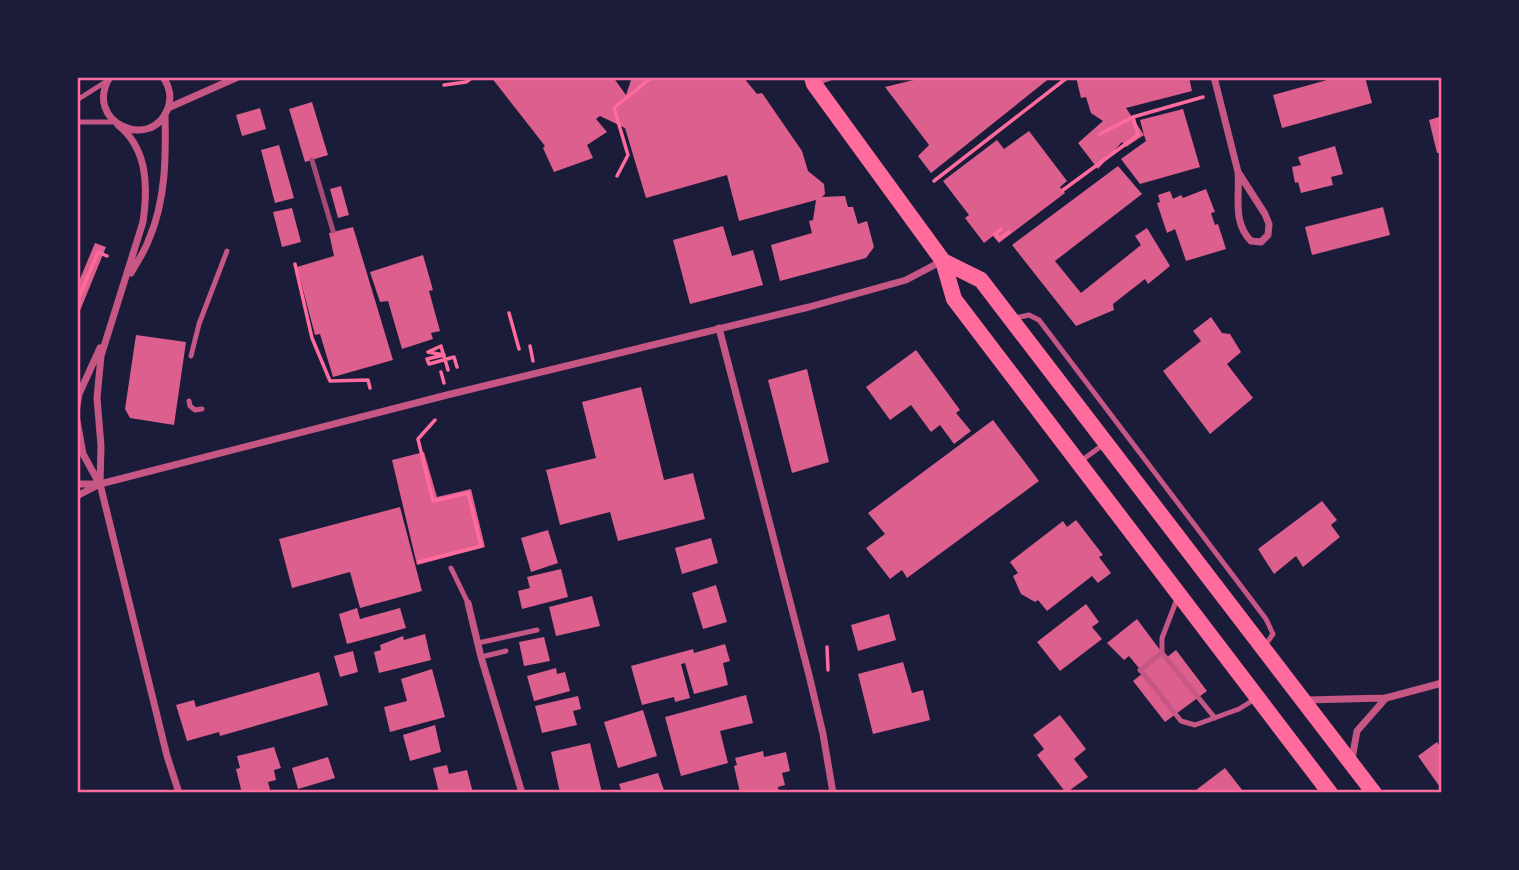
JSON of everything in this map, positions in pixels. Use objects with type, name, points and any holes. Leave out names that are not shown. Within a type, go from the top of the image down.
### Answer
[{"type":"main road","points":[[808,79],[943,261],[954,299],[1330,793]]},
{"type":"main road","points":[[943,261],[981,280],[1012,318],[1374,793]]},
{"type":"street","points":[[123,290],[149,240],[158,211],[164,174],[170,95],[163,77]]},
{"type":"street","points":[[116,123],[140,130],[155,125],[167,111],[237,77]]},
{"type":"street","points":[[808,79],[830,77]]},
{"type":"street","points":[[1214,77],[1238,172],[1241,226],[1251,242],[1261,242],[1267,238],[1270,231],[1267,219],[1238,172]]},
{"type":"street","points":[[77,406],[85,379],[123,290],[143,222],[146,192],[142,163],[136,145],[104,106],[104,93],[109,78]]},
{"type":"street","points":[[77,485],[100,484],[906,280],[943,261]]},
{"type":"street","points":[[719,328],[812,687],[833,793]]},
{"type":"street","points":[[100,484],[98,384],[107,331]]},
{"type":"street","points":[[77,421],[83,454],[100,484],[177,791]]},
{"type":"street","points":[[77,496],[100,484]]},
{"type":"street","points":[[468,603],[481,657],[522,793]]},
{"type":"street","points":[[1302,700],[1386,698],[1442,683]]},
{"type":"street","points":[[1351,762],[1357,731],[1386,698]]},
{"type":"lane","points":[[77,100],[109,78]]},
{"type":"lane","points":[[77,122],[116,123]]},
{"type":"lane","points":[[191,356],[227,251]]},
{"type":"lane","points":[[1012,318],[1029,315],[1037,318],[1152,468],[1266,619],[1273,634],[1262,649]]},
{"type":"lane","points":[[189,401],[195,410],[202,409]]},
{"type":"lane","points":[[1079,463],[1106,443]]},
{"type":"lane","points":[[452,568],[468,603]]},
{"type":"lane","points":[[1179,595],[1162,638],[1162,653],[1215,718]]},
{"type":"lane","points":[[478,643],[537,630]]},
{"type":"lane","points":[[481,657],[506,651]]},
{"type":"lane","points":[[1162,653],[1140,670],[1181,721],[1195,725],[1239,709],[1257,698]]},
{"type":"path","points":[[444,85],[466,82],[473,77]]},
{"type":"path","points":[[617,176],[628,155],[614,108],[653,77]]},
{"type":"path","points":[[934,181],[1068,77]]},
{"type":"path","points":[[1100,134],[1133,117],[1203,97]]},
{"type":"path","points":[[1063,190],[1138,135],[1133,117]]},
{"type":"path","points":[[1001,229],[995,234],[999,239],[1009,232]]},
{"type":"path","points":[[77,302],[98,252],[107,256]]},
{"type":"path","points":[[295,264],[312,338],[330,382],[368,380],[370,388]]},
{"type":"path","points":[[509,313],[519,349]]},
{"type":"path","points":[[449,370],[445,360],[444,355],[427,359],[429,364],[445,360],[454,358],[457,367]]},
{"type":"path","points":[[419,562],[481,546],[468,493],[433,501],[418,439],[435,420]]},
{"type":"path","points":[[827,647],[828,670]]},
{"type":"building","points":[[491,77],[613,77],[626,95],[632,77],[743,77],[757,94],[762,93],[802,151],[808,171],[824,184],[825,194],[822,197],[845,196],[848,207],[853,207],[858,224],[867,221],[874,247],[866,258],[780,281],[771,245],[812,233],[809,221],[813,220],[816,200],[739,221],[727,175],[646,198],[625,128],[600,116],[596,119],[607,132],[587,145],[593,158],[554,172],[543,148],[545,146]]},
{"type":"building","points":[[926,77],[1051,77],[931,173],[918,156],[929,145],[885,87]]},
{"type":"building","points":[[1076,77],[1189,77],[1192,91],[1126,108],[1144,135],[1126,147],[1122,142],[1098,169],[1078,143],[1103,121],[1091,113],[1086,97],[1081,98]]},
{"type":"building","points":[[1338,77],[1365,77],[1372,103],[1282,128],[1273,95]]},
{"type":"building","points":[[312,102],[328,155],[305,162],[289,109]]},
{"type":"building","points":[[260,108],[266,129],[242,136],[236,115]]},
{"type":"building","points":[[1183,109],[1200,167],[1140,184],[1121,159],[1146,141],[1140,120]]},
{"type":"building","points":[[1442,116],[1442,152],[1437,153],[1429,120]]},
{"type":"building","points":[[1029,131],[1067,181],[1060,187],[1065,193],[999,243],[993,236],[984,243],[965,218],[969,215],[943,181],[997,140],[1004,149]]},
{"type":"building","points":[[279,145],[294,198],[275,203],[261,150]]},
{"type":"building","points":[[1335,146],[1343,174],[1331,177],[1333,185],[1301,193],[1298,182],[1295,183],[1292,167],[1301,165],[1298,157]]},
{"type":"building","points":[[1118,166],[1142,194],[1055,261],[1081,293],[1141,245],[1135,236],[1147,228],[1170,266],[1148,284],[1145,279],[1113,304],[1114,310],[1076,326],[1012,245]]},
{"type":"building","points":[[341,186],[349,215],[338,218],[330,189]]},
{"type":"building","points":[[1206,189],[1215,212],[1211,213],[1215,225],[1218,224],[1226,249],[1186,261],[1175,229],[1167,233],[1157,203],[1160,202],[1158,195],[1170,191],[1173,199],[1181,195],[1183,198]]},
{"type":"building","points":[[1383,207],[1390,235],[1312,255],[1305,227]]},
{"type":"building","points":[[292,208],[301,242],[282,247],[273,212]]},
{"type":"building","points":[[723,226],[732,256],[753,250],[763,285],[690,304],[673,240]]},
{"type":"building","points":[[353,227],[393,360],[333,377],[320,334],[315,335],[297,267],[334,256],[329,233]]},
{"type":"building","points":[[95,243],[106,247],[77,318],[77,286]]},
{"type":"building","points":[[423,255],[433,290],[429,291],[440,331],[431,333],[433,339],[402,349],[388,301],[380,302],[370,272]]},
{"type":"building","points":[[1211,317],[1222,333],[1230,334],[1241,352],[1227,364],[1253,398],[1210,434],[1163,371],[1201,341],[1193,331]]},
{"type":"building","points":[[136,335],[186,342],[174,425],[130,418],[125,409]]},
{"type":"building","points":[[916,350],[960,410],[956,413],[971,431],[954,444],[940,425],[931,432],[911,405],[890,420],[866,387]]},
{"type":"building","points":[[807,369],[829,462],[792,473],[768,380]]},
{"type":"building","points":[[641,387],[664,480],[693,473],[705,519],[618,541],[610,512],[560,525],[546,470],[596,458],[582,402]]},
{"type":"building","points":[[993,420],[1039,481],[907,578],[902,570],[890,579],[866,548],[885,534],[868,513]]},
{"type":"building","points":[[424,452],[437,497],[471,489],[485,547],[417,565],[392,460]]},
{"type":"building","points":[[1322,501],[1337,520],[1331,525],[1340,537],[1303,567],[1296,556],[1274,574],[1258,549]]},
{"type":"building","points":[[400,507],[422,591],[360,608],[350,572],[292,588],[279,539]]},
{"type":"building","points":[[1076,520],[1103,555],[1099,557],[1111,573],[1098,583],[1092,576],[1047,611],[1038,600],[1035,602],[1021,594],[1013,576],[1018,573],[1010,562],[1063,521],[1067,527]]},
{"type":"building","points":[[548,530],[558,563],[531,572],[521,538]]},
{"type":"building","points":[[711,538],[718,563],[682,574],[675,548]]},
{"type":"building","points":[[561,569],[568,597],[522,609],[518,591],[530,588],[527,577]]},
{"type":"building","points":[[716,585],[727,622],[703,629],[692,593]]},
{"type":"building","points":[[592,596],[600,626],[556,636],[549,607]]},
{"type":"building","points":[[1086,604],[1099,622],[1092,627],[1102,639],[1060,671],[1037,642]]},
{"type":"building","points":[[357,608],[360,619],[400,608],[406,628],[347,644],[339,614]]},
{"type":"building","points":[[889,614],[896,640],[858,651],[851,625]]},
{"type":"building","points":[[1137,619],[1166,658],[1176,650],[1207,691],[1165,722],[1133,681],[1143,673],[1129,656],[1124,660],[1107,643]]},
{"type":"building","points":[[425,634],[431,660],[379,673],[374,652],[381,650],[380,645],[403,636],[404,640]]},
{"type":"building","points":[[544,637],[550,661],[524,666],[519,642]]},
{"type":"building","points":[[725,644],[730,661],[723,663],[728,685],[694,694],[685,663],[681,664],[690,698],[675,702],[674,697],[642,705],[631,666],[693,649],[694,653]]},
{"type":"building","points":[[353,651],[358,672],[340,677],[334,656]]},
{"type":"building","points":[[903,662],[912,693],[923,690],[930,720],[873,734],[858,674]]},
{"type":"building","points":[[556,668],[557,674],[565,672],[570,691],[534,701],[527,676]]},
{"type":"building","points":[[432,669],[445,717],[390,732],[384,707],[407,701],[401,679]]},
{"type":"building","points":[[319,672],[328,705],[220,736],[219,732],[187,741],[176,705],[194,700],[196,707]]},
{"type":"building","points":[[746,695],[753,723],[720,731],[728,763],[681,776],[665,717]]},
{"type":"building","points":[[578,696],[581,709],[573,711],[577,725],[542,733],[535,706]]},
{"type":"building","points":[[643,710],[657,756],[618,768],[604,722]]},
{"type":"building","points":[[1060,715],[1086,749],[1074,759],[1088,777],[1066,793],[1037,755],[1044,749],[1033,735]]},
{"type":"building","points":[[435,725],[441,752],[410,761],[403,735]]},
{"type":"building","points":[[1437,742],[1442,750],[1442,790],[1418,756]]},
{"type":"building","points":[[590,743],[602,793],[560,793],[551,752]]},
{"type":"building","points":[[274,747],[281,768],[274,770],[276,780],[268,782],[271,793],[242,793],[236,769],[240,768],[237,756]]},
{"type":"building","points":[[763,751],[764,757],[786,752],[790,771],[782,773],[785,785],[778,787],[779,793],[740,793],[734,766],[737,765],[735,758]]},
{"type":"building","points":[[328,757],[335,778],[298,789],[292,768]]},
{"type":"building","points":[[447,765],[449,774],[467,770],[473,793],[439,793],[433,768]]},
{"type":"building","points":[[1225,768],[1243,791],[1195,793],[1196,790]]},
{"type":"building","points":[[658,773],[665,793],[622,793],[619,784]]},
{"type":"railway","points":[[312,160],[333,231]]}]
